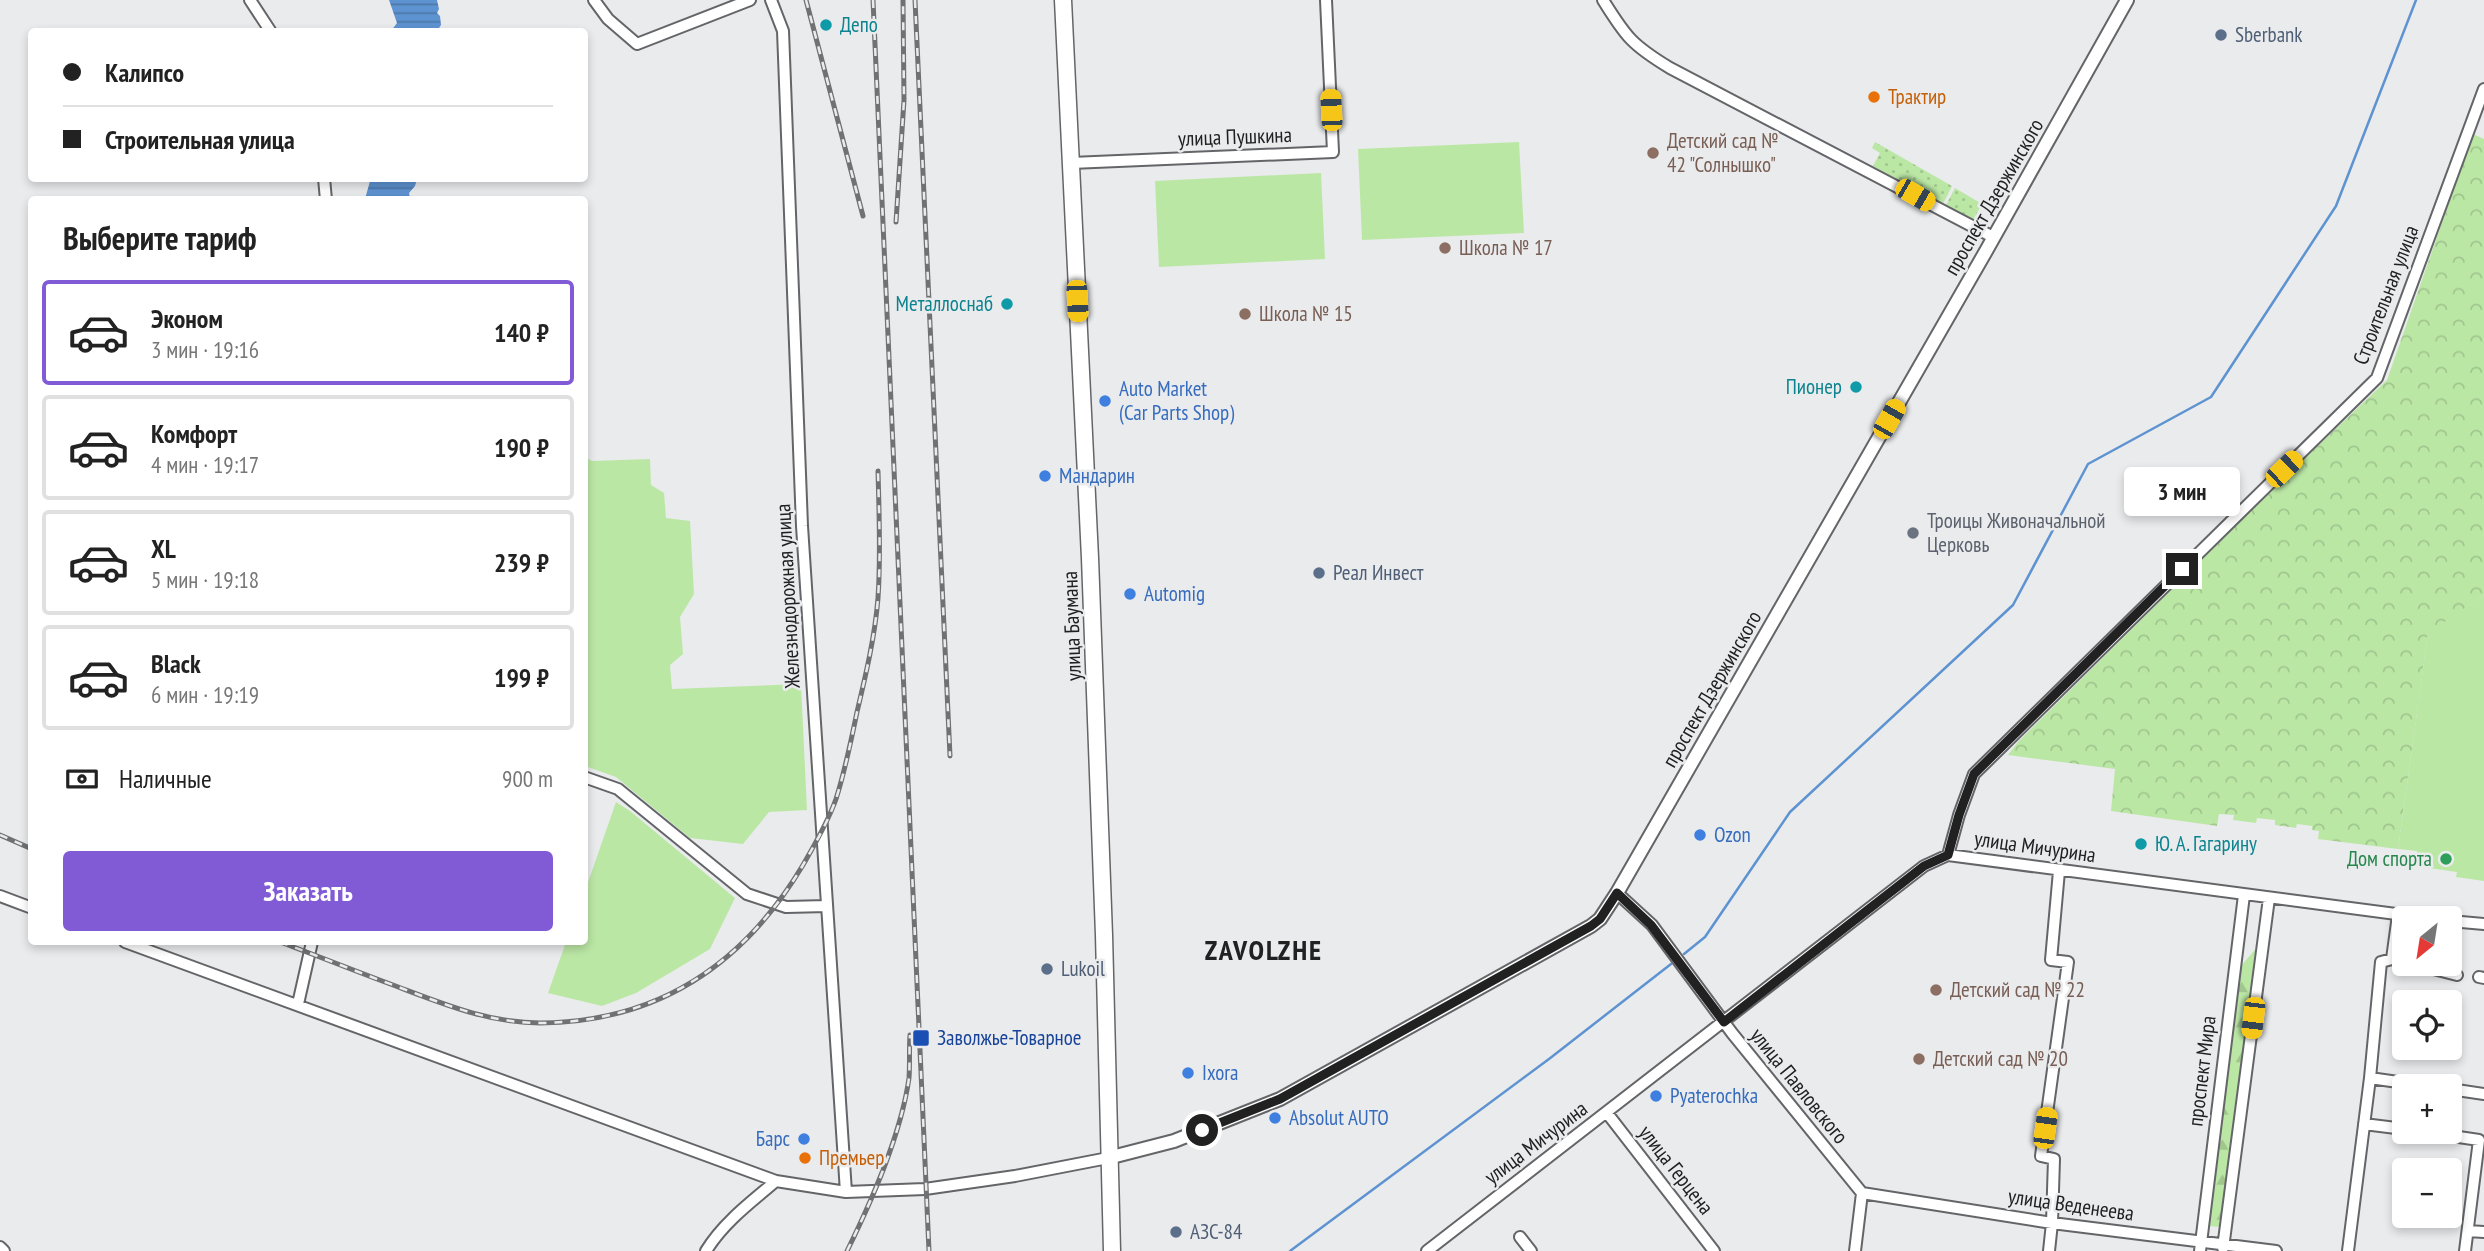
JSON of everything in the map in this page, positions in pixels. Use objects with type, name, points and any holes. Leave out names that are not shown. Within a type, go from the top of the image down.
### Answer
[{"type":"main road","name":"улица Баумана","points":[[1063,0],[1090,558],[1112,1251]]},
{"type":"street","points":[[250,0],[268,28]]},
{"type":"street","points":[[594,0],[608,19],[637,44],[750,0]]},
{"type":"street","name":"Железнодорожная улица","points":[[771,0],[783,31],[802,526],[846,1192]]},
{"type":"street","name":"улица Пушкина","points":[[1071,163],[1333,152],[1326,0]]},
{"type":"street","points":[[1603,0],[1629,39],[1649,55],[1993,237]]},
{"type":"street","name":"проспект Дзержинского","points":[[1108,1158],[1174,1141],[1280,1099],[1600,919],[2127,0]]},
{"type":"street","name":"Строительная улица","points":[[1948,855],[1974,774],[2377,378],[2484,89]]},
{"type":"street","points":[[588,778],[618,789],[747,894],[786,907],[827,906]]},
{"type":"street","name":"улица Мичурина","points":[[1426,1251],[1924,866],[1948,855],[2392,914]]},
{"type":"street","points":[[2049,1251],[2054,1159],[2041,1156],[2068,962],[2051,960],[2059,871]]},
{"type":"street","name":"улица Павловского","points":[[1617,893],[1651,925],[1724,1022],[1862,1193]]},
{"type":"street","name":"проспект Мира","points":[[2200,1246],[2244,895]]},
{"type":"street","points":[[0,896],[28,906]]},
{"type":"street","name":"проспект Мира","points":[[2223,1248],[2269,898]]},
{"type":"street","points":[[2462,921],[2484,924]]},
{"type":"street","points":[[133,945],[776,1181],[846,1192],[925,1189],[1015,1176],[1108,1158]]},
{"type":"street","points":[[298,1004],[311,945]]},
{"type":"street","points":[[2348,1251],[2370,1079],[2381,962],[2392,959]]},
{"type":"street","points":[[2370,1079],[2392,1082]]},
{"type":"street","points":[[2462,1091],[2484,1094]]},
{"type":"street","name":"улица Герцена","points":[[1607,1113],[1714,1251]]},
{"type":"street","points":[[2364,1124],[2392,1128]]},
{"type":"street","points":[[2462,1135],[2481,1137],[2465,1251]]},
{"type":"street","points":[[706,1251],[712,1240],[743,1208],[776,1181]]},
{"type":"street","points":[[1855,1251],[1862,1193]]},
{"type":"street","name":"улица Веденеева","points":[[1862,1193],[2200,1246],[2276,1251]]},
{"type":"street","points":[[2468,1231],[2484,1232]]},
{"type":"street","points":[[1520,1237],[1531,1251]]},
{"type":"street","points":[[0,1247],[4,1251]]},
{"type":"green space","points":[[2473,134],[2484,139],[2484,595],[2428,634],[2398,849],[2318,839],[2319,831],[2312,830],[2312,826],[2297,824],[2296,828],[2275,825],[2275,820],[2257,818],[2256,823],[2233,820],[2234,815],[2219,814],[2217,826],[2111,811],[2115,769],[2008,755],[2281,481],[2387,380]]},
{"type":"green space","points":[[1519,142],[1524,233],[1362,240],[1358,149]]},
{"type":"green space","points":[[1875,142],[1952,186],[1943,204],[1873,166],[1880,153],[1872,148]]},
{"type":"green space","points":[[1321,173],[1325,259],[1159,267],[1155,181]]},
{"type":"green space","points":[[1955,188],[1982,204],[1973,220],[1946,205]]},
{"type":"green space","points":[[588,459],[592,461],[650,459],[651,485],[664,493],[666,518],[690,521],[694,594],[680,617],[683,654],[670,665],[672,689],[801,684],[807,810],[769,812],[743,844],[690,838],[616,777],[588,767]]},
{"type":"green space","points":[[2484,595],[2484,881],[2456,877],[2457,872],[2415,866],[2417,851],[2398,849],[2428,633]]},
{"type":"green space","points":[[616,802],[735,898],[710,949],[636,993],[602,1006],[548,993],[565,945],[588,945],[588,882]]},
{"type":"green space","points":[[2259,945],[2222,1227],[2207,1226],[2241,966]]},
{"type":"water","points":[[389,0],[437,0],[441,25],[439,28],[393,28],[397,23]]},
{"type":"water","points":[[370,182],[416,182],[410,196],[366,196]]},
{"type":"waterway","points":[[1684,954],[1705,937],[1790,812],[2013,605],[2088,464],[2211,397],[2336,206],[2416,0]]},
{"type":"waterway","points":[[1290,1251],[1549,1059],[1671,964]]},
{"type":"railway","points":[[806,0],[863,216]]},
{"type":"railway","points":[[873,0],[929,1251]]},
{"type":"railway","points":[[896,222],[904,100],[903,0]]},
{"type":"railway","points":[[915,0],[950,756]]},
{"type":"railway","points":[[288,945],[465,1011],[502,1020],[540,1023],[583,1020],[623,1012],[660,999],[694,981],[725,958],[754,931],[780,900],[812,849],[836,799],[848,756],[877,612],[880,550],[878,471]]},
{"type":"railway","points":[[0,835],[28,847]]},
{"type":"railway","points":[[847,1251],[875,1189],[899,1122],[909,1078],[910,1035]]},
{"type":"place","name":"Депо","points":[[826,25]]},
{"type":"place","name":"Sberbank","points":[[2221,35]]},
{"type":"place","name":"Трактир","points":[[1874,97]]},
{"type":"place","name":"Детский сад № 42 \"Солнышко\"","points":[[1653,153]]},
{"type":"place","name":"Школа № 17","points":[[1445,248]]},
{"type":"place","name":"Металлоснаб","points":[[1007,304]]},
{"type":"place","name":"Школа № 15","points":[[1245,314]]},
{"type":"place","name":"Пионер","points":[[1856,387]]},
{"type":"place","name":"Auto Market (Car Parts Shop)","points":[[1105,401]]},
{"type":"place","name":"Мандарин","points":[[1045,476]]},
{"type":"place","name":"Троицы Живоначальной Церковь","points":[[1913,533]]},
{"type":"place","name":"Реал Инвест","points":[[1319,573]]},
{"type":"place","name":"Automig","points":[[1130,594]]},
{"type":"place","name":"Ozon","points":[[1700,835]]},
{"type":"place","name":"Ю. А. Гагарину","points":[[2141,844]]},
{"type":"place","name":"Дом спорта","points":[[2446,859]]},
{"type":"place","name":"Lukoil","points":[[1047,969]]},
{"type":"place","name":"Детский сад № 22","points":[[1936,990]]},
{"type":"place","name":"Заволжье-Товарное","points":[[921,1038]]},
{"type":"place","name":"Детский сад № 20","points":[[1919,1059]]},
{"type":"place","name":"Ixora","points":[[1188,1073]]},
{"type":"place","name":"Pyaterochka","points":[[1656,1096]]},
{"type":"place","name":"Absolut AUTO","points":[[1275,1118]]},
{"type":"place","name":"Барс","points":[[804,1139]]},
{"type":"place","name":"Премьер","points":[[805,1158]]},
{"type":"place","name":"АЗС-84","points":[[1176,1232]]},
{"type":"district","name":"ZAVOLZHE","points":[[1264,950]]},
{"type":"route","points":[[1202,1130],[1280,1099],[1591,926],[1600,919],[1617,893],[1651,925],[1724,1022],[1924,866],[1948,855],[1974,774],[2182,569]]}]
